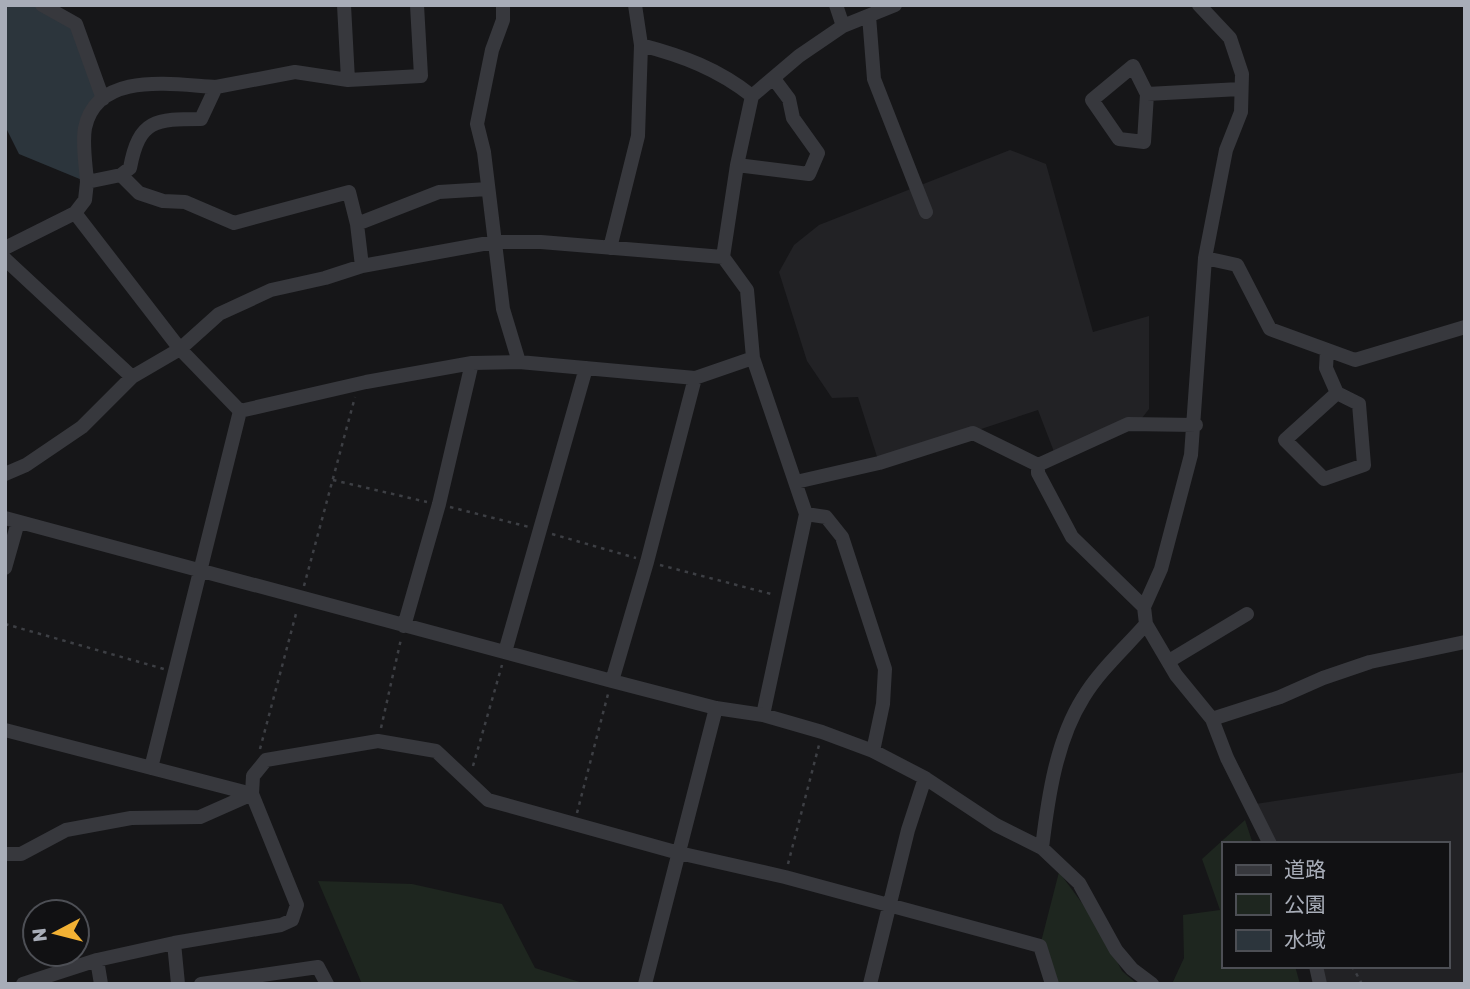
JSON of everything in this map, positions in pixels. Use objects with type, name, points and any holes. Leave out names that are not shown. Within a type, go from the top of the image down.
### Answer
[{"type":"street","points":[[42,5],[76,24],[103,99]]},
{"type":"street","points":[[344,5],[348,80]]},
{"type":"street","points":[[5,248],[75,213],[85,200],[85,129],[91,112],[103,99],[126,86],[216,87],[295,72],[348,80],[421,76],[417,5]]},
{"type":"street","points":[[503,5],[503,20],[492,50],[477,124],[503,309],[519,362]]},
{"type":"street","points":[[610,248],[638,136],[641,44],[635,5]]},
{"type":"street","points":[[836,5],[843,26]]},
{"type":"street","points":[[763,715],[806,514],[753,358],[747,290],[723,257],[737,165],[752,96],[799,56],[843,26],[895,5]]},
{"type":"street","points":[[1199,5],[1230,38],[1242,74],[1241,111],[1226,150],[1205,258],[1196,425],[1191,456],[1161,569],[1144,607],[1146,625],[1176,675],[1212,719],[1227,758],[1269,842]]},
{"type":"street","points":[[869,16],[874,79],[926,212]]},
{"type":"street","points":[[641,44],[680,55],[725,75],[752,96]]},
{"type":"street","points":[[1133,66],[1147,94],[1144,142],[1119,139],[1092,100],[1133,66]]},
{"type":"street","points":[[737,165],[809,174],[818,153],[793,118],[789,99],[774,79]]},
{"type":"street","points":[[87,182],[121,175],[130,168],[134,148],[143,130],[166,119],[201,119],[216,87]]},
{"type":"street","points":[[1147,94],[1241,89]]},
{"type":"street","points":[[121,175],[139,194],[163,201],[185,202],[234,223],[349,191],[357,224],[362,266]]},
{"type":"street","points":[[357,224],[439,192],[488,189]]},
{"type":"street","points":[[75,213],[180,349],[240,411]]},
{"type":"street","points":[[5,474],[26,466],[82,426],[132,377],[180,349],[219,314],[251,297],[362,266],[494,242],[541,242],[723,257]]},
{"type":"street","points":[[1205,258],[1237,265],[1270,330],[1355,360],[1465,327]]},
{"type":"street","points":[[5,259],[132,377]]},
{"type":"street","points":[[1327,350],[1326,368],[1337,393],[1359,404],[1364,466],[1324,479],[1285,440],[1337,393]]},
{"type":"street","points":[[240,411],[358,383],[472,363],[519,362],[695,378],[753,358]]},
{"type":"street","points":[[404,626],[439,504],[472,363]]},
{"type":"street","points":[[505,652],[586,368]]},
{"type":"street","points":[[612,681],[647,562],[695,378]]},
{"type":"street","points":[[151,768],[240,411]]},
{"type":"street","points":[[1038,465],[1128,424],[1196,425]]},
{"type":"street","points":[[796,481],[879,463],[973,433],[1038,465]]},
{"type":"street","points":[[1038,465],[1038,473],[1072,537],[1144,607]]},
{"type":"street","points":[[806,514],[826,517],[842,537],[885,669],[883,704],[873,751]]},
{"type":"street","points":[[5,568],[12,520],[612,681],[716,708],[763,715],[822,732],[873,751],[925,778],[996,825],[1042,848],[1079,883],[1116,950],[1132,969],[1152,984]]},
{"type":"street","points":[[1169,661],[1247,614]]},
{"type":"street","points":[[1042,848],[1047,802],[1069,724],[1083,698],[1146,625]]},
{"type":"street","points":[[1212,719],[1280,697],[1323,678],[1370,662],[1465,642]]},
{"type":"street","points":[[645,984],[716,708]]},
{"type":"street","points":[[5,730],[252,794]]},
{"type":"street","points":[[28,983],[97,960],[173,943],[281,925],[292,920],[297,905],[252,794],[253,776],[265,760],[378,741],[436,751],[488,800],[679,853],[785,877],[1040,946],[1052,984]]},
{"type":"street","points":[[870,984],[908,830],[925,778]]},
{"type":"street","points":[[5,854],[21,854],[66,830],[131,818],[200,817],[252,794]]},
{"type":"street","points":[[173,943],[178,984]]},
{"type":"street","points":[[97,960],[101,984]]},
{"type":"street","points":[[201,984],[318,967],[327,984]]},
{"type":"path","points":[[260,751],[358,383]]},
{"type":"path","points":[[333,480],[439,504],[788,599]]},
{"type":"path","points":[[5,624],[175,673]]},
{"type":"path","points":[[378,741],[404,626]]},
{"type":"path","points":[[468,784],[505,652]]},
{"type":"path","points":[[574,824],[612,681]]},
{"type":"path","points":[[785,877],[822,732]]},
{"type":"path","points":[[1353,968],[1362,984]]},
{"type":"shaded area","points":[[1010,150],[1046,164],[1093,332],[1149,316],[1149,409],[1142,418],[1056,457],[1038,410],[879,463],[858,397],[832,398],[807,361],[779,272],[794,245],[819,225]]},
{"type":"shaded area","points":[[1465,772],[1465,984],[1320,984],[1316,968],[1449,968],[1449,842],[1269,842],[1249,805]]},
{"type":"green space","points":[[1245,820],[1252,842],[1222,842],[1222,968],[1296,968],[1300,984],[1172,984],[1184,958],[1183,915],[1220,910],[1202,859]]},
{"type":"green space","points":[[1059,872],[1096,922],[1122,971],[1137,984],[1052,984],[1040,946]]},
{"type":"green space","points":[[318,881],[412,884],[502,904],[535,968],[586,984],[362,984]]},
{"type":"water","points":[[5,5],[42,5],[76,24],[103,99],[92,111],[87,182],[19,154],[5,126]]}]
